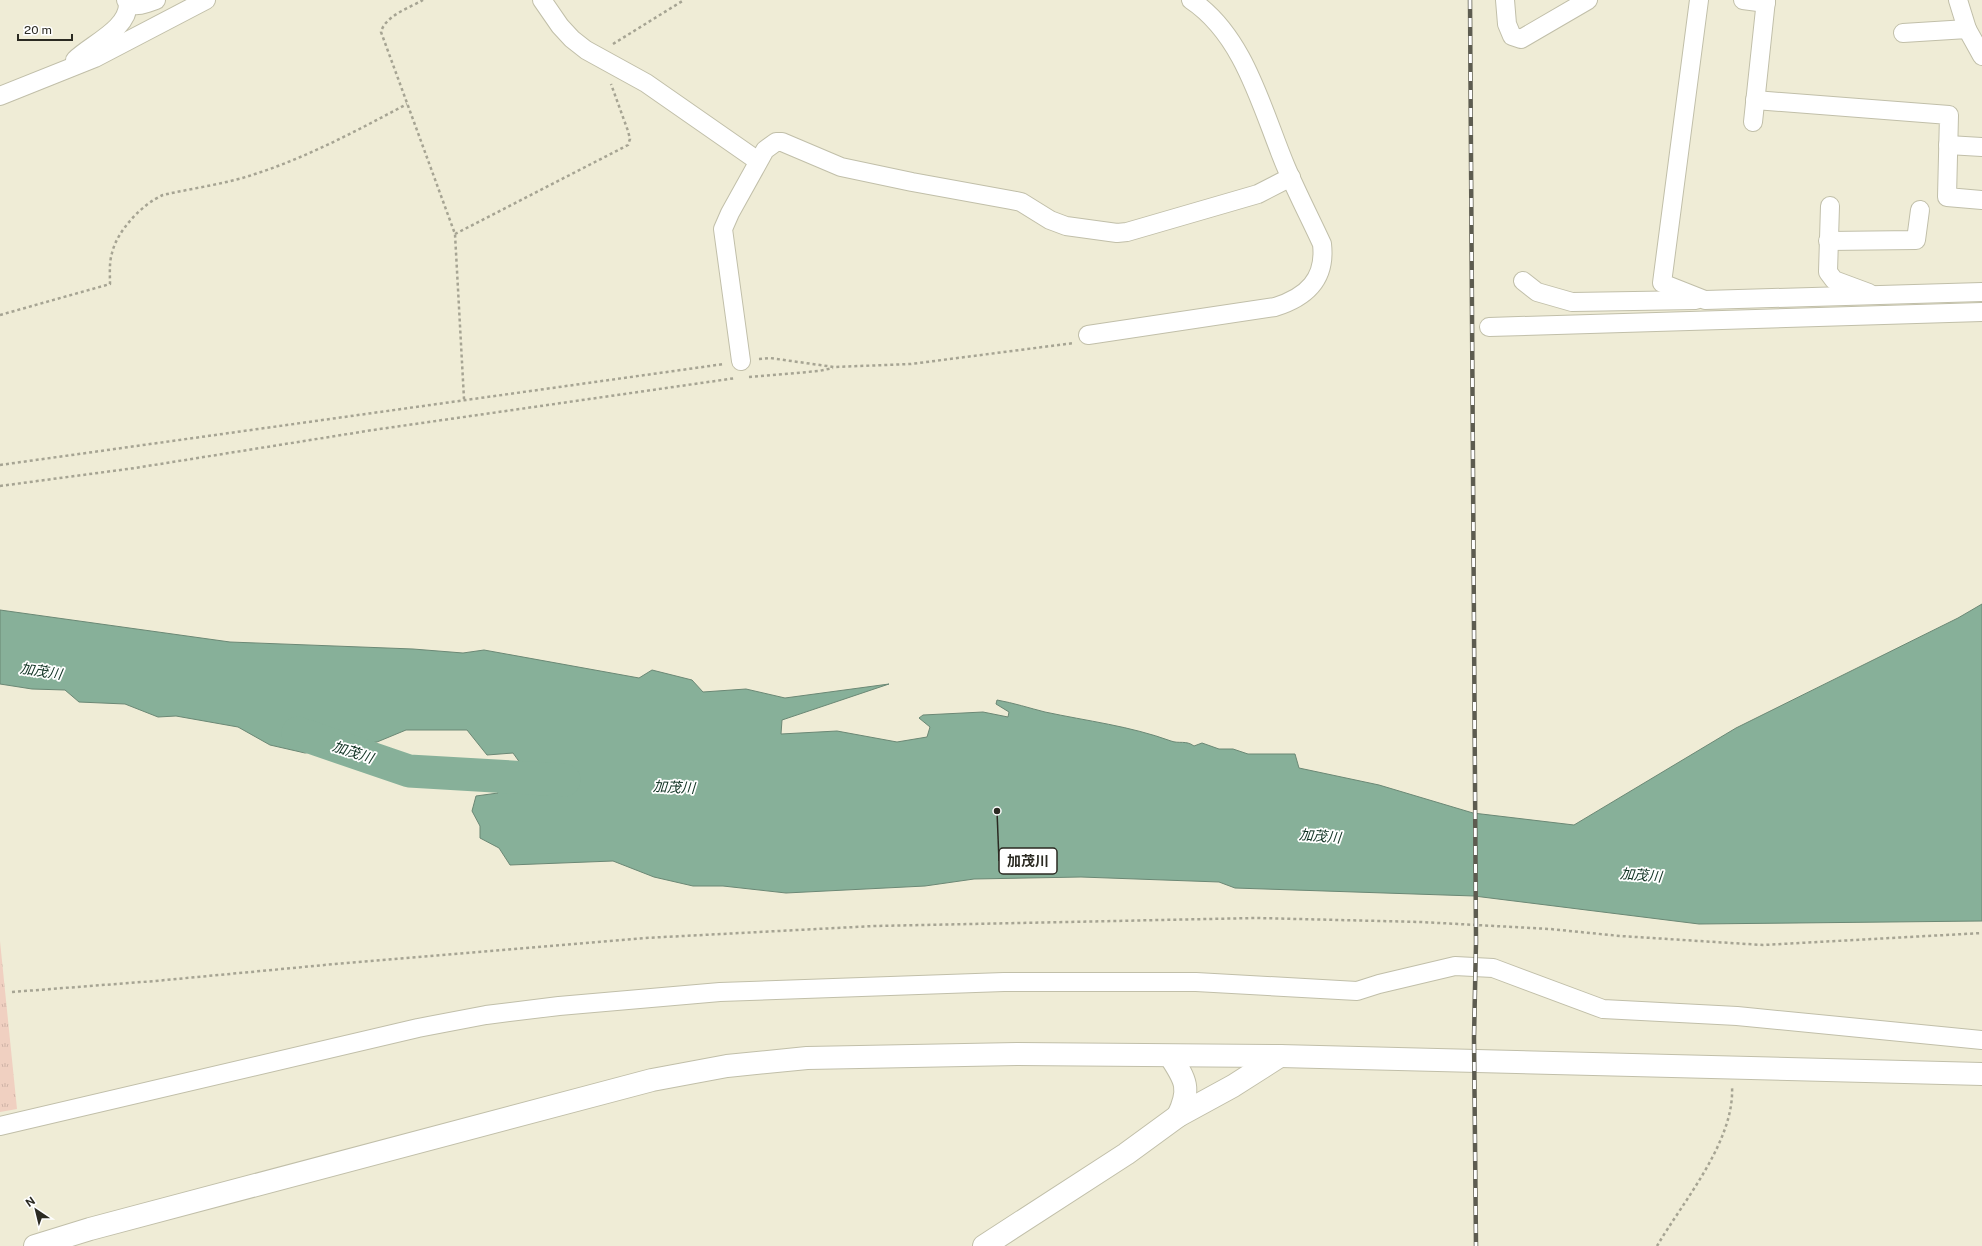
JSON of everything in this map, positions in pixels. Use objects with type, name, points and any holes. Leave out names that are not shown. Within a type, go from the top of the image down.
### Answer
[{"type":"street","points":[[63,72],[79,56],[121,24],[128,14],[127,2],[136,6],[156,0]]},
{"type":"street","points":[[0,96],[95,58],[206,0]]},
{"type":"street","points":[[542,0],[560,26],[572,39],[601,58],[646,83],[758,161]]},
{"type":"street","points":[[1088,335],[1275,306],[1292,302],[1315,282],[1324,258],[1322,244],[1291,177],[1245,66],[1217,22],[1204,8],[1191,0]]},
{"type":"street","points":[[1505,0],[1507,24],[1512,36],[1522,39],[1588,0]]},
{"type":"street","points":[[1699,0],[1662,283],[1705,300]]},
{"type":"street","points":[[1743,0],[1766,2],[1753,122]]},
{"type":"street","points":[[1958,0],[1967,29],[1982,56]]},
{"type":"street","points":[[1903,33],[1967,29]]},
{"type":"street","points":[[1755,100],[1949,115],[1947,197],[1982,200]]},
{"type":"street","points":[[741,372],[723,229],[758,161],[765,150],[776,142],[782,142],[842,167],[912,182],[1021,202],[1050,220],[1066,226],[1117,233],[1139,229],[1240,200],[1271,188],[1291,177]]},
{"type":"street","points":[[1948,145],[1982,147]]},
{"type":"street","points":[[1830,206],[1828,272],[1834,280],[1878,296]]},
{"type":"street","points":[[1828,241],[1916,240],[1920,210]]},
{"type":"street","points":[[1523,281],[1537,292],[1572,302],[1878,296],[1982,292]]},
{"type":"street","points":[[1489,327],[1982,312]]},
{"type":"street","points":[[0,1126],[418,1028],[486,1015],[558,1006],[720,992],[1004,982],[1172,982],[1357,991],[1456,966],[1492,968],[1603,1009],[1738,1016],[1982,1040]]},
{"type":"street","points":[[35,1246],[90,1229],[652,1080],[727,1066],[807,1058],[1017,1054],[1280,1056],[1982,1074]]},
{"type":"street","points":[[1170,1056],[1178,1068],[1187,1091],[1185,1102],[1178,1116]]},
{"type":"street","points":[[984,1246],[1126,1154],[1178,1116],[1233,1086],[1280,1056]]},
{"type":"path","points":[[423,0],[390,18],[383,25],[381,32],[455,234],[464,399]]},
{"type":"path","points":[[455,234],[628,145],[630,139],[628,131],[601,58],[604,50],[684,0]]},
{"type":"path","points":[[0,315],[110,284],[112,253],[116,242],[138,211],[153,199],[163,194],[254,175],[315,150],[407,104]]},
{"type":"path","points":[[0,486],[135,468],[741,372],[770,358],[834,367],[911,364],[1080,343],[1088,335]]},
{"type":"path","points":[[0,465],[464,399],[741,372],[819,372],[834,367]]},
{"type":"path","points":[[12,992],[155,982],[335,964],[645,938],[874,926],[1257,918],[1421,922],[1550,929],[1620,936],[1763,945],[1982,933]]},
{"type":"path","points":[[1657,1246],[1699,1180],[1727,1124],[1732,1102],[1730,1068]]},
{"type":"green space","points":[[0,941],[17,1109],[0,1112]]},
{"type":"water","points":[[1982,604],[1982,921],[1699,924],[1474,896],[1235,888],[1219,882],[1081,877],[974,879],[925,886],[786,893],[723,886],[693,886],[654,877],[613,861],[510,865],[499,848],[480,838],[480,826],[472,811],[476,796],[498,793],[496,784],[516,786],[523,767],[513,753],[487,755],[467,730],[406,730],[377,742],[305,753],[270,745],[238,727],[176,716],[158,717],[125,704],[79,702],[65,690],[32,689],[0,684],[0,610],[230,642],[413,649],[463,653],[484,650],[639,678],[652,670],[692,680],[703,692],[746,689],[785,698],[889,684],[782,720],[781,734],[837,731],[897,742],[927,737],[930,727],[919,718],[923,715],[983,712],[1008,717],[1009,712],[996,704],[997,700],[1045,712],[1140,731],[1174,742],[1188,743],[1194,746],[1202,743],[1219,749],[1233,749],[1248,754],[1295,754],[1299,768],[1379,785],[1473,813],[1574,825],[1736,728],[1958,618]]},
{"type":"waterway","name":"加茂川","points":[[298,733],[409,771],[564,780]]},
{"type":"railway","points":[[1470,0],[1476,942],[1474,1038],[1476,1246]]},
{"type":"place","name":"加茂川","points":[[997,811]]}]
